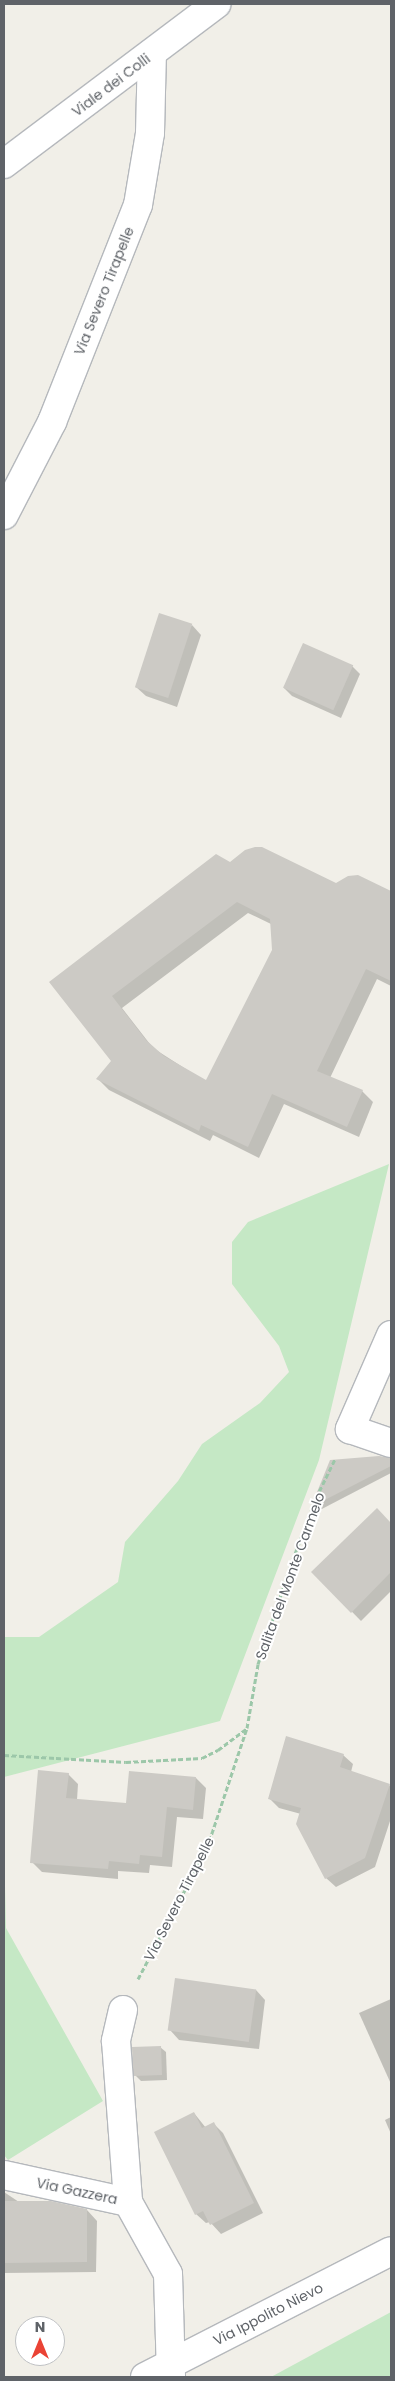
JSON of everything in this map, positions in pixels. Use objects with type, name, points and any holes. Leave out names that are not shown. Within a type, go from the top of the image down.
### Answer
[{"type":"street","name":"Viale dei Colli","points":[[4,164],[216,4]]},
{"type":"street","name":"Via Severo Tirapelle","points":[[4,515],[52,422],[138,205],[150,133],[152,53]]},
{"type":"street","points":[[391,1335],[350,1429],[391,1444]]},
{"type":"street","points":[[123,2010],[116,2041],[128,2202]]},
{"type":"street","name":"Via Gazzera","points":[[4,2175],[128,2202],[168,2274],[170,2371]]},
{"type":"street","name":"Via Ippolito Nievo","points":[[145,2377],[170,2371],[391,2251]]},
{"type":"path","name":"Salita del Monte Carmelo","points":[[247,1728],[258,1664],[290,1566],[316,1498],[350,1429]]},
{"type":"path","points":[[4,1755],[126,1762],[202,1758],[218,1750],[247,1728]]},
{"type":"path","name":"Via Severo Tirapelle","points":[[123,2010],[207,1848],[247,1728]]},
{"type":"green space","points":[[389,1164],[319,1460],[220,1721],[4,1777],[4,1637],[39,1637],[118,1582],[125,1542],[178,1481],[202,1444],[260,1403],[289,1372],[279,1346],[232,1284],[232,1242],[248,1222]]},
{"type":"green space","points":[[4,1844],[6,1928],[103,2101],[8,2160],[4,2155]]},
{"type":"green space","points":[[391,2312],[391,2377],[271,2377]]},
{"type":"building","points":[[159,613],[192,624],[168,698],[135,687]]},
{"type":"building","points":[[303,643],[353,665],[333,710],[283,688]]},
{"type":"building","points":[[262,847],[336,883],[348,876],[358,875],[391,891],[391,981],[366,969],[317,1071],[363,1090],[347,1127],[272,1094],[248,1147],[201,1125],[199,1131],[96,1079],[111,1061],[49,982],[216,854],[230,862],[245,850]],"holes":[[[237,902],[270,919],[272,950],[206,1080],[164,1056],[146,1040],[112,996]]]},
{"type":"building","points":[[379,1456],[391,1458],[391,1466],[311,1507],[330,1460]]},
{"type":"building","points":[[377,1508],[391,1523],[391,1572],[351,1613],[311,1572]]},
{"type":"building","points":[[286,1736],[344,1754],[340,1767],[390,1784],[365,1858],[325,1879],[296,1824],[301,1808],[268,1799]]},
{"type":"building","points":[[38,1770],[69,1773],[66,1798],[126,1803],[129,1771],[196,1777],[193,1810],[167,1807],[162,1857],[140,1855],[139,1864],[109,1861],[108,1869],[30,1863]]},
{"type":"building","points":[[175,1978],[256,1989],[249,2042],[168,2030]]},
{"type":"building","points":[[161,2046],[162,2075],[133,2076],[132,2047]]},
{"type":"building","points":[[194,2112],[202,2128],[214,2122],[254,2203],[210,2225],[203,2211],[195,2215],[154,2132]]},
{"type":"building","points":[[4,2201],[51,2201],[87,2209],[87,2262],[4,2263]]}]
